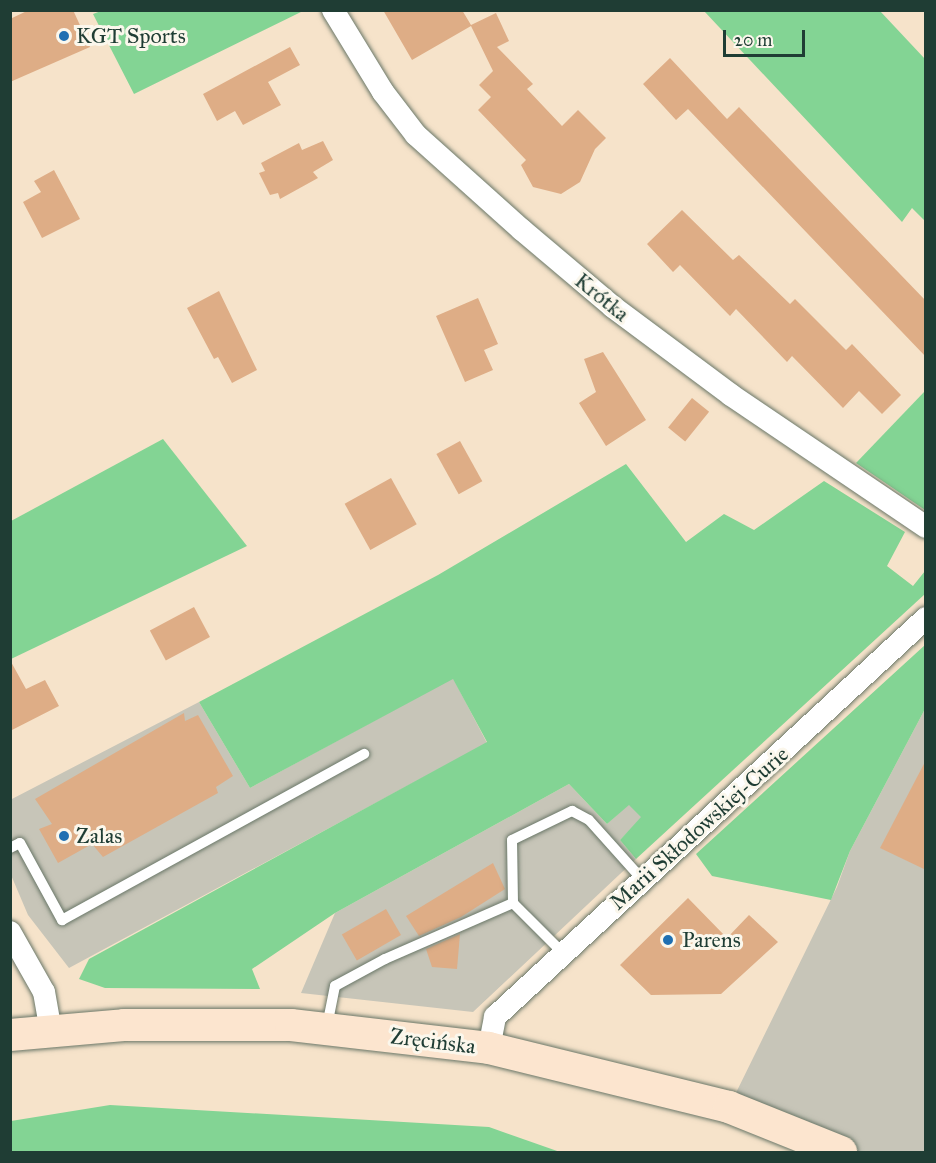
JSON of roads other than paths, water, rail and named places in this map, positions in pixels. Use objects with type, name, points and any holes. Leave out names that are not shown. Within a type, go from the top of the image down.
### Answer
[{"type":"street","name":"Krótka","points":[[333,10],[383,92],[416,135],[522,230],[613,307],[731,394],[926,527]]},
{"type":"street","name":"Marii Skłodowskiej-Curie","points":[[489,1048],[495,1017],[562,952],[926,618]]},
{"type":"street","points":[[10,932],[44,992],[51,1030]]},
{"type":"street","name":"Zręcińska","points":[[10,1035],[51,1030],[196,1023],[327,1027],[489,1048],[729,1107],[841,1152]]},
{"type":"lane","points":[[10,848],[20,843],[62,920],[364,754]]},
{"type":"lane","points":[[562,952],[513,903],[512,840],[572,811],[590,820],[642,879]]},
{"type":"lane","points":[[327,1027],[335,986],[385,959],[513,903]]},
{"type":"place","name":"KGT Sports","points":[[64,36]]},
{"type":"place","name":"Zalas","points":[[64,836]]},
{"type":"place","name":"Parens","points":[[668,940]]}]
